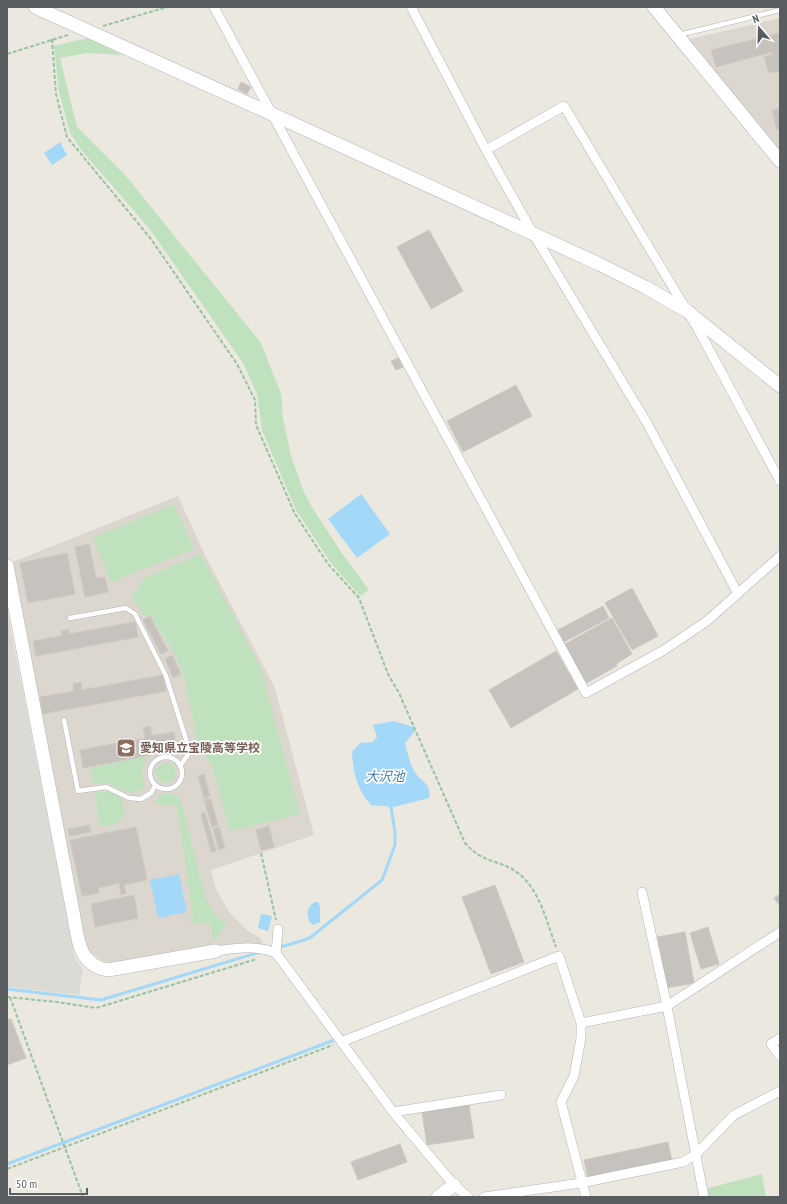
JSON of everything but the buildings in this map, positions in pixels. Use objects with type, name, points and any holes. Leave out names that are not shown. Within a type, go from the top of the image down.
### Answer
[{"type":"street","points":[[35,7],[599,264],[645,287],[687,311],[780,386]]},
{"type":"street","points":[[214,7],[586,693],[664,650],[707,621],[780,556]]},
{"type":"street","points":[[411,7],[486,150],[534,235],[647,423],[738,594]]},
{"type":"street","points":[[654,7],[780,161]]},
{"type":"street","points":[[486,150],[564,106],[687,311],[780,481]]},
{"type":"street","points":[[7,566],[73,912],[84,956],[93,966],[108,970],[246,946],[262,948],[276,953],[393,1112],[454,1185],[468,1197]]},
{"type":"street","points":[[642,892],[667,1006],[704,1197]]},
{"type":"street","points":[[276,953],[278,929]]},
{"type":"street","points":[[581,1023],[667,1006],[780,932]]},
{"type":"street","points":[[341,1042],[559,956],[581,1023],[581,1038],[574,1076],[561,1102],[581,1183],[586,1197]]},
{"type":"street","points":[[780,1038],[771,1044],[780,1056]]},
{"type":"street","points":[[484,1197],[581,1183],[683,1162],[696,1155],[734,1115],[780,1091]]},
{"type":"street","points":[[393,1112],[500,1095]]},
{"type":"street","points":[[438,1197],[454,1185]]},
{"type":"lane","points":[[678,35],[780,10]]},
{"type":"lane","points":[[70,618],[126,608],[135,614],[166,676],[190,752],[180,766]]},
{"type":"lane","points":[[64,720],[78,791],[106,787],[129,798],[141,799],[151,793],[155,786]]},
{"type":"lane","points":[[168,757],[178,762],[182,776],[178,785],[165,790],[155,786],[150,773],[156,761],[168,757]]},
{"type":"path","points":[[52,39],[56,94],[67,137],[151,238],[237,364],[254,400],[256,425],[295,514],[328,564],[359,598],[388,674],[402,699],[465,843],[474,853],[518,873],[526,881],[541,907],[559,956]]},
{"type":"path","points":[[261,853],[278,929]]},
{"type":"path","points":[[83,1197],[9,997],[96,1008],[276,953]]},
{"type":"path","points":[[7,1169],[341,1042]]},
{"type":"shaded area","points":[[780,18],[780,157],[690,43],[690,39]]},
{"type":"shaded area","points":[[178,496],[204,553],[275,688],[314,835],[211,870],[216,889],[229,912],[248,931],[261,939],[263,944],[117,964],[101,960],[85,948],[10,563]]},
{"type":"shaded area","points":[[7,610],[75,958],[83,970],[79,995],[7,987]]},
{"type":"green space","points":[[88,38],[122,55],[87,53],[60,58],[77,127],[126,176],[261,343],[281,394],[283,418],[291,456],[303,490],[312,507],[341,552],[369,590],[360,596],[331,563],[296,510],[262,430],[257,394],[243,363],[149,228],[82,151],[70,133],[59,92],[54,46]]},
{"type":"green space","points":[[174,504],[194,549],[111,582],[93,538]]},
{"type":"green space","points":[[201,554],[261,669],[300,814],[230,831],[212,766],[199,747],[184,677],[176,656],[150,614],[144,616],[132,597],[144,578]]},
{"type":"green space","points":[[149,756],[142,770],[145,785],[140,791],[130,793],[109,784],[94,784],[90,768]]},
{"type":"green space","points":[[162,763],[170,763],[176,769],[176,777],[170,783],[162,783],[156,777],[156,769]]},
{"type":"green space","points":[[95,792],[111,792],[123,800],[124,816],[116,824],[100,827]]},
{"type":"green space","points":[[166,793],[174,794],[181,800],[205,897],[215,915],[227,924],[213,942],[212,926],[202,922],[191,923],[190,918],[193,917],[177,805],[154,804],[159,796]]},
{"type":"green space","points":[[762,1174],[766,1197],[707,1197],[705,1189]]},
{"type":"water","points":[[60,142],[67,155],[52,165],[44,153]]},
{"type":"water","points":[[361,494],[390,534],[357,558],[328,519]]},
{"type":"water","name":"大沢池","points":[[393,721],[414,727],[415,731],[405,743],[413,769],[429,790],[429,798],[394,807],[371,805],[359,787],[353,767],[352,752],[360,743],[373,742],[377,737],[373,725]]},
{"type":"water","points":[[179,874],[187,912],[158,918],[150,880]]},
{"type":"water","points":[[315,902],[318,902],[320,907],[320,922],[313,925],[310,923],[308,917],[308,910]]},
{"type":"water","points":[[261,914],[272,916],[268,931],[258,928]]},
{"type":"waterway","points":[[277,948],[311,937],[382,880],[395,845],[395,832],[391,807]]},
{"type":"waterway","points":[[7,989],[101,1000],[260,952]]},
{"type":"waterway","points":[[7,1164],[337,1039]]},
{"type":"place","name":"愛知県立宝陵高等学校","points":[[126,748]]}]
